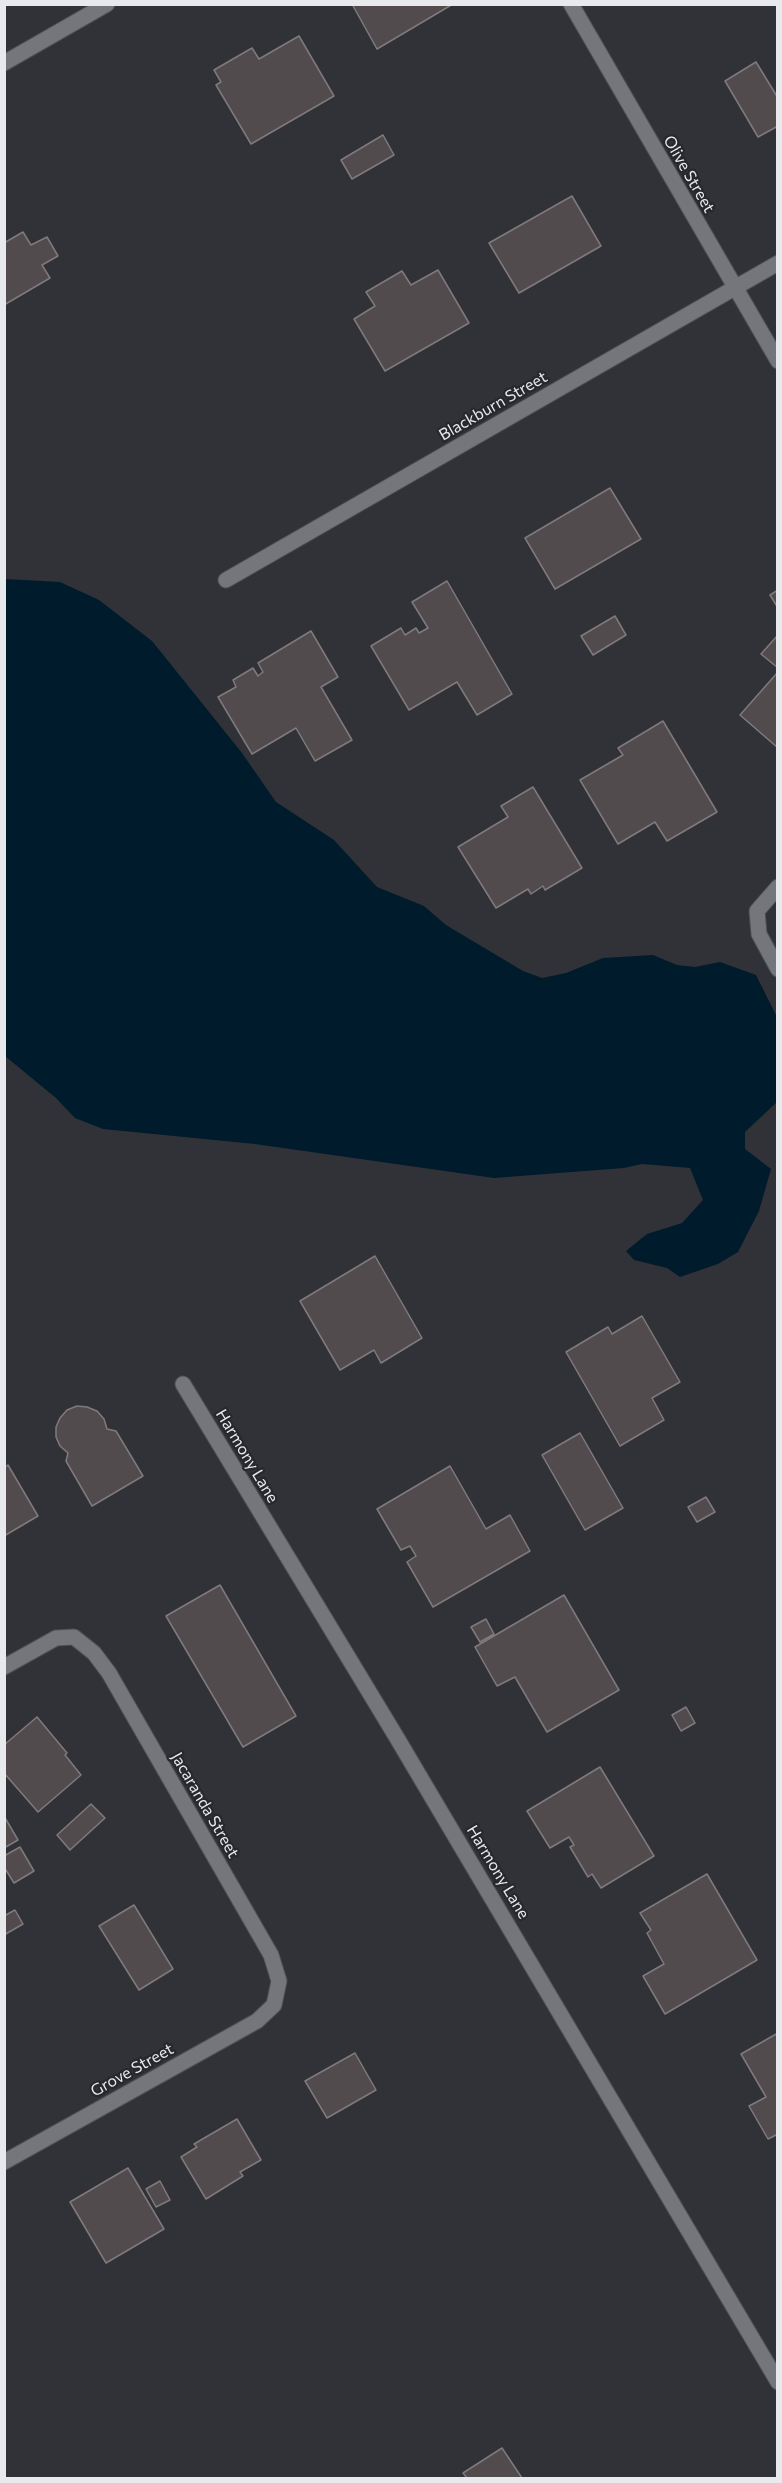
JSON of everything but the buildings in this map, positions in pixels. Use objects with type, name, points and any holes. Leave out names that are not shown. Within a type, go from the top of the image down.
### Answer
[{"type":"street","points":[[4,63],[106,4]]},
{"type":"street","name":"Olive Street","points":[[571,4],[777,361]]},
{"type":"street","name":"Blackburn Street","points":[[226,580],[777,263]]},
{"type":"street","points":[[777,887],[757,911],[759,934],[777,969]]},
{"type":"street","name":"Harmony Lane","points":[[183,1384],[397,1738],[777,2382]]},
{"type":"street","name":"Jacaranda Street","points":[[4,1666],[56,1638],[74,1637],[94,1653],[109,1674],[270,1955],[279,1981],[274,2005]]},
{"type":"street","name":"Grove Street","points":[[4,2162],[257,2021],[274,2005]]},
{"type":"water","points":[[5,579],[60,582],[99,600],[152,641],[242,753],[276,802],[334,840],[377,887],[424,906],[446,925],[523,971],[542,978],[566,973],[603,958],[653,955],[677,965],[695,967],[720,962],[756,975],[777,1017],[777,1102],[745,1132],[745,1149],[771,1169],[759,1211],[738,1252],[718,1264],[680,1277],[667,1268],[634,1260],[626,1251],[647,1234],[682,1223],[703,1200],[690,1168],[642,1164],[624,1168],[494,1178],[255,1144],[103,1129],[75,1118],[56,1098],[5,1056]]}]
